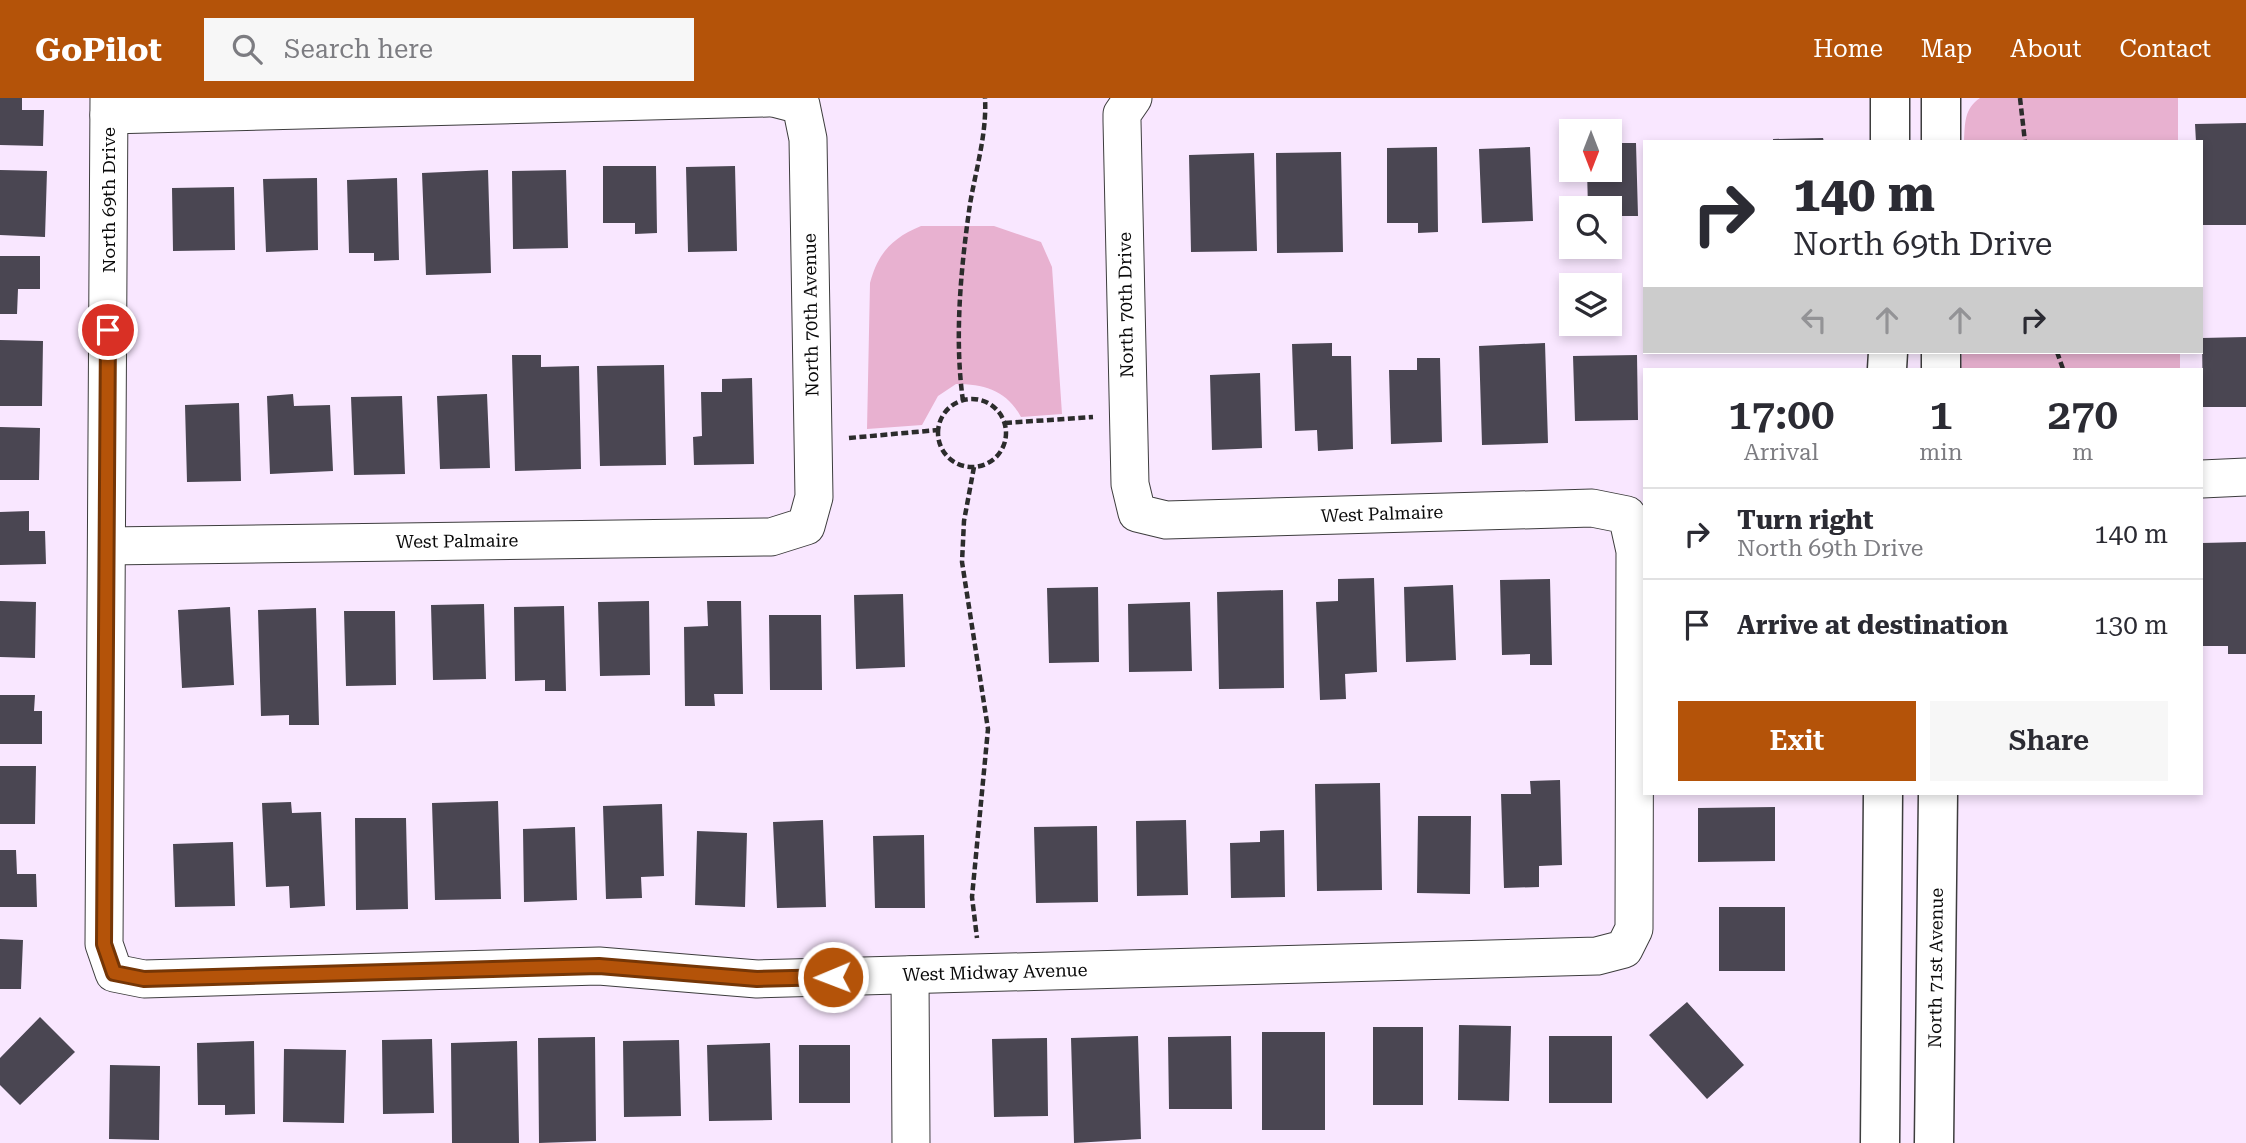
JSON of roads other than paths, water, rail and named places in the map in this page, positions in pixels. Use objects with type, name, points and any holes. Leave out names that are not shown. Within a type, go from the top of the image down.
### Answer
[{"type":"street","name":"North 70th Drive","points":[[1133,98],[1122,114],[1130,484],[1137,513]]},
{"type":"street","points":[[1890,98],[1890,140]]},
{"type":"street","points":[[1941,98],[1941,140]]},
{"type":"street","points":[[109,106],[781,100]]},
{"type":"street","name":"North 70th Avenue","points":[[781,100],[808,139],[814,497],[806,526]]},
{"type":"street","name":"North 69th Drive","points":[[109,106],[104,944],[114,973]]},
{"type":"street","points":[[2203,479],[2246,477]]},
{"type":"street","name":"West Palmaire","points":[[1137,513],[1166,520],[1592,508],[1627,515],[1635,551],[1634,929],[1624,949]]},
{"type":"street","name":"West Palmaire","points":[[107,546],[771,537],[806,526]]},
{"type":"street","points":[[1880,1143],[1883,795]]},
{"type":"street","name":"North 71st Avenue","points":[[1934,1143],[1938,795]]},
{"type":"street","name":"West Midway Avenue","points":[[114,973],[144,979],[599,966],[757,979],[1597,956],[1624,949]]},
{"type":"street","points":[[910,975],[911,1143]]}]
